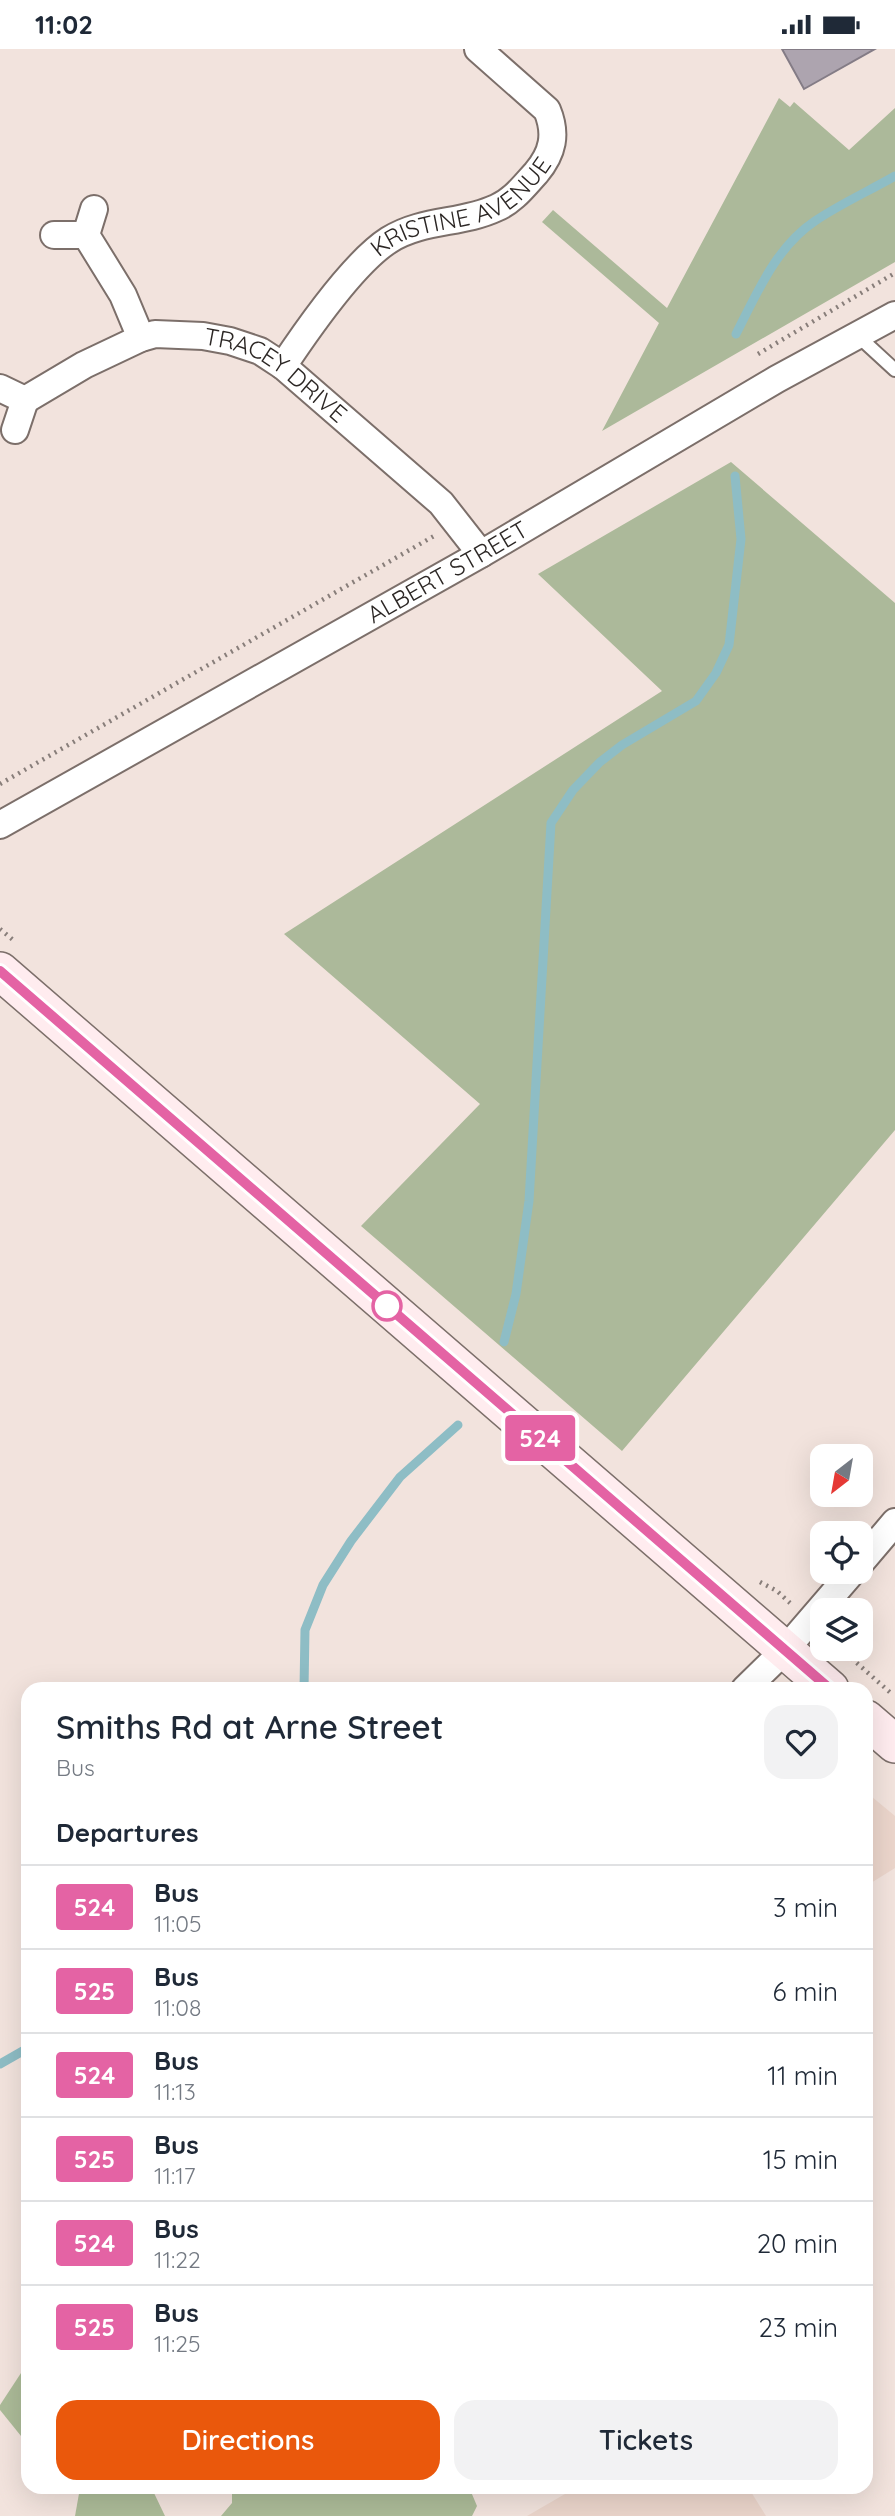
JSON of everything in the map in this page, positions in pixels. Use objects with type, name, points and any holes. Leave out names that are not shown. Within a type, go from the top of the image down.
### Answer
[{"type":"street","name":"KRISTINE AVENUE","points":[[283,366],[306,332],[361,265],[388,241],[412,229],[497,208],[518,194],[543,165],[554,138],[553,124],[547,110],[478,49]]},
{"type":"street","points":[[94,209],[86,235],[124,295],[141,338]]},
{"type":"street","points":[[54,235],[86,235]]},
{"type":"street","name":"ALBERT STREET","points":[[0,825],[481,554],[777,379],[895,316]]},
{"type":"street","name":"TRACEY DRIVE","points":[[25,400],[84,365],[141,338],[156,334],[182,334],[230,341],[260,351],[283,366],[440,503],[481,554]]},
{"type":"street","points":[[0,388],[25,400],[15,430]]},
{"type":"street","points":[[0,971],[822,1682]]},
{"type":"street","points":[[873,1548],[895,1522]]},
{"type":"street","points":[[752,1682],[785,1650],[842,1584]]},
{"type":"street","points":[[873,1725],[895,1744]]},
{"type":"lane","points":[[858,336],[895,369]]},
{"type":"path","points":[[854,1661],[895,1697]]},
{"type":"shaded area","points":[[873,1798],[895,1816],[895,1868],[873,1882]]},
{"type":"shaded area","points":[[565,2494],[752,2494],[766,2516],[527,2516]]},
{"type":"green space","points":[[779,98],[790,107],[794,102],[849,150],[895,108],[895,262],[602,431],[659,323],[542,222],[553,210],[667,308]]},
{"type":"green space","points":[[731,462],[895,603],[895,1130],[622,1451],[361,1226],[480,1104],[284,934],[662,691],[538,574]]},
{"type":"green space","points":[[21,2373],[21,2436],[0,2410],[0,2405]]},
{"type":"green space","points":[[79,2494],[154,2494],[165,2516],[75,2516]]},
{"type":"green space","points":[[232,2494],[472,2494],[477,2506],[472,2516],[221,2516],[232,2503]]},
{"type":"building","points":[[782,49],[875,49],[804,89]]},
{"type":"waterway","points":[[736,334],[778,257],[801,232],[834,209],[895,176]]},
{"type":"waterway","points":[[504,1342],[516,1294],[529,1201],[551,823],[573,790],[600,762],[622,745],[696,701],[716,673],[729,645],[741,539],[735,476]]},
{"type":"waterway","points":[[304,1682],[305,1630],[323,1585],[351,1541],[400,1477],[458,1425]]},
{"type":"waterway","points":[[0,2064],[21,2052]]},
{"type":"bus line","name":"524","points":[[0,971],[822,1682]]}]
